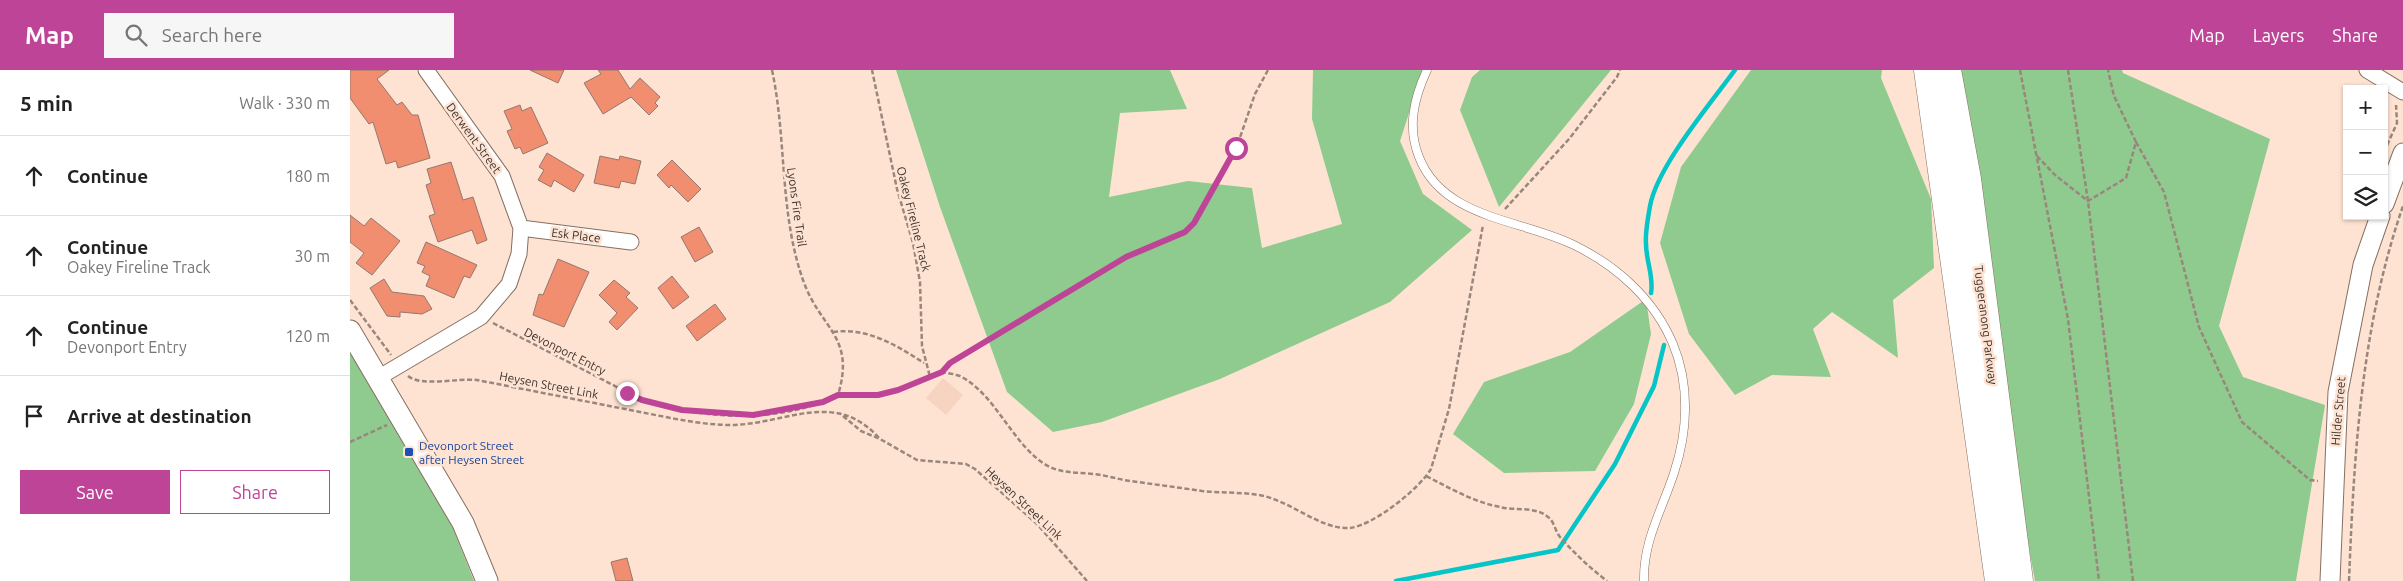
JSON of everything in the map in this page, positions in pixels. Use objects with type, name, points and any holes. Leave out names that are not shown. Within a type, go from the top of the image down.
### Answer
[{"type":"highway","name":"Tuggeranong Parkway","points":[[1928,70],[1998,581]]},
{"type":"highway","name":"Tuggeranong Parkway","points":[[1947,70],[1967,179],[2019,581]]},
{"type":"main road","points":[[350,331],[463,523],[487,581]]},
{"type":"street","name":"Derwent Street","points":[[378,378],[481,317],[510,284],[519,254],[521,228],[502,176],[426,70]]},
{"type":"street","points":[[2367,70],[2399,90]]},
{"type":"street","points":[[2388,193],[2403,153]]},
{"type":"street","name":"Hilder Street","points":[[2330,581],[2338,392],[2363,265],[2379,220]]},
{"type":"street","name":"Esk Place","points":[[521,228],[631,242]]},
{"type":"lane","points":[[1427,70],[1414,107],[1412,127],[1420,161],[1426,173],[1442,192],[1485,214],[1573,244],[1600,259],[1642,294],[1659,316],[1673,345],[1685,396],[1685,421],[1674,472],[1646,550],[1644,581]]},
{"type":"path","name":"Lyons Fire Trail","points":[[772,70],[780,121],[783,180],[793,247],[813,304],[833,332],[844,359],[843,380],[838,395]]},
{"type":"path","name":"Oakey Fireline Track","points":[[872,70],[897,189],[917,262],[920,282],[922,346],[930,377]]},
{"type":"path","points":[[930,377],[942,372],[950,363],[1126,257],[1185,232],[1194,223],[1236,148],[1256,94],[1268,70]]},
{"type":"path","points":[[1497,217],[1569,139],[1617,78],[1620,70]]},
{"type":"path","points":[[2020,70],[2068,319],[2098,581]]},
{"type":"path","points":[[2068,70],[2088,201],[2133,581]]},
{"type":"path","points":[[2108,70],[2114,96],[2136,142],[2164,192],[2199,327],[2242,422],[2310,480],[2333,483]]},
{"type":"path","points":[[2388,143],[2397,123],[2397,106],[2389,97],[2399,90]]},
{"type":"path","points":[[2088,201],[2126,178],[2136,142]]},
{"type":"path","points":[[2036,155],[2055,175],[2088,201]]},
{"type":"path","points":[[2349,581],[2360,400],[2379,283],[2403,206]]},
{"type":"path","points":[[942,372],[959,376],[980,392],[1018,440],[1043,463],[1061,472],[1094,474],[1205,491],[1259,495],[1279,500],[1317,520],[1337,527],[1351,528],[1370,522],[1403,498],[1426,476],[1442,437],[1449,409],[1485,214]]},
{"type":"path","name":"Heysen Street Link","points":[[350,300],[406,374],[419,382],[462,378],[477,380],[694,422],[728,425],[760,423],[817,410],[828,410],[859,421],[880,439]]},
{"type":"path","name":"Devonport Entry","points":[[481,317],[627,393],[662,406],[707,414],[753,415],[823,402],[838,395],[878,395],[909,386],[930,377]]},
{"type":"path","points":[[833,332],[844,330],[880,338],[894,343],[925,363]]},
{"type":"path","name":"Heysen Street Link","points":[[842,415],[861,431],[880,439],[917,460],[966,464],[975,469],[1037,524],[1087,581]]},
{"type":"path","points":[[350,442],[402,418]]},
{"type":"path","points":[[1426,476],[1474,501],[1503,508],[1533,510],[1548,517],[1562,539],[1568,543],[1583,563],[1607,581]]},
{"type":"shaded area","points":[[943,378],[963,395],[946,415],[926,398]]},
{"type":"green space","points":[[896,70],[1170,70],[1187,109],[1120,113],[1109,197],[1188,181],[1252,188],[1262,248],[1342,224],[1312,119],[1313,70],[1423,70],[1400,141],[1423,194],[1472,230],[1390,302],[1220,379],[1102,422],[1053,432],[1007,392],[940,207]]},
{"type":"green space","points":[[1480,70],[1611,70],[1499,207],[1460,110],[1472,77]]},
{"type":"green space","points":[[1751,70],[1882,70],[1881,78],[1931,199],[1934,268],[1893,300],[1898,358],[1832,312],[1813,329],[1831,377],[1772,375],[1735,395],[1689,334],[1660,243],[1681,167]]},
{"type":"green space","points":[[1947,70],[2122,70],[2123,73],[2270,139],[2219,326],[2243,377],[2325,405],[2296,581],[2035,581],[1990,336]]},
{"type":"green space","points":[[1646,299],[1651,334],[1634,404],[1595,471],[1504,473],[1453,434],[1484,382],[1570,352]]},
{"type":"green space","points":[[350,346],[434,481],[474,581],[350,581]]},
{"type":"building","points":[[350,70],[389,70],[377,79],[397,105],[402,102],[412,115],[418,115],[430,158],[398,168],[396,161],[386,164],[373,122],[369,124],[350,98]]},
{"type":"building","points":[[530,70],[564,70],[558,83]]},
{"type":"building","points":[[598,70],[618,70],[630,89],[640,78],[660,97],[655,103],[658,106],[649,115],[631,97],[603,114],[584,83],[601,74]]},
{"type":"building","points":[[520,105],[522,111],[531,107],[548,143],[523,154],[520,147],[515,149],[507,131],[512,129],[504,111]]},
{"type":"building","points":[[547,153],[584,175],[574,192],[554,180],[551,187],[538,180],[544,170],[539,167]]},
{"type":"building","points":[[600,156],[619,160],[620,156],[641,161],[635,184],[621,181],[619,188],[594,183]]},
{"type":"building","points":[[672,160],[701,189],[688,202],[671,185],[669,188],[657,175]]},
{"type":"building","points":[[451,162],[463,200],[473,197],[487,240],[477,244],[472,230],[438,242],[429,216],[435,214],[426,185],[431,183],[427,169]]},
{"type":"building","points":[[350,215],[364,226],[371,218],[400,241],[372,275],[356,263],[364,253],[350,242]]},
{"type":"building","points":[[699,227],[713,252],[695,262],[681,237]]},
{"type":"building","points":[[426,242],[477,265],[470,278],[464,276],[454,298],[426,286],[430,276],[422,272],[425,266],[417,263]]},
{"type":"building","points":[[558,259],[589,272],[564,327],[533,315],[539,294],[543,295]]},
{"type":"building","points":[[672,276],[689,297],[673,309],[658,288]]},
{"type":"building","points":[[384,279],[392,292],[424,296],[432,309],[422,314],[400,312],[400,317],[387,316],[370,288]]},
{"type":"building","points":[[614,280],[630,293],[626,297],[638,308],[617,330],[609,322],[617,313],[599,295]]},
{"type":"building","points":[[715,304],[726,319],[697,341],[686,326]]},
{"type":"building","points":[[627,558],[633,581],[616,581],[611,562]]},
{"type":"waterway","points":[[1651,293],[1652,287],[1646,250],[1646,235],[1650,206],[1655,190],[1673,155],[1735,70]]},
{"type":"waterway","points":[[1396,581],[1558,550],[1615,464],[1654,386],[1664,345]]},
{"type":"place","name":"Devonport Street after Heysen Street","points":[[409,452]]},
{"type":"route","points":[[627,393],[642,400],[682,410],[707,414],[753,415],[770,414],[823,402],[838,395],[878,395],[909,386],[942,372],[950,363],[1126,257],[1149,245],[1185,232],[1194,223],[1236,148]]}]
